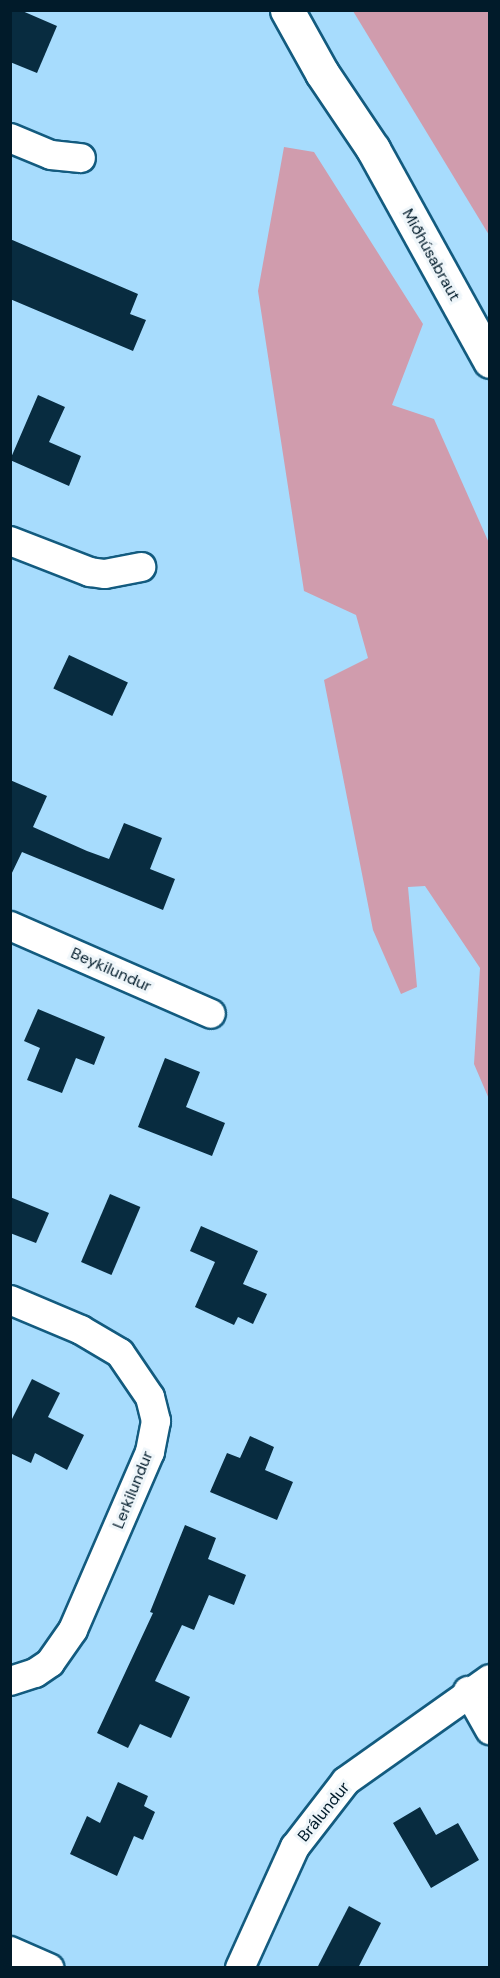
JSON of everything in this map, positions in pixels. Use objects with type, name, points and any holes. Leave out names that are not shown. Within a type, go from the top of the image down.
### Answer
[{"type":"street","name":"Miðhúsabraut","points":[[287,10],[322,73],[373,149],[489,361]]},
{"type":"street","name":"Miðhúsabraut","points":[[314,10],[345,72],[373,149]]},
{"type":"street","points":[[10,138],[51,155],[81,158]]},
{"type":"street","points":[[10,541],[90,572],[105,574],[141,567]]},
{"type":"street","name":"Beykilundur","points":[[10,926],[211,1014]]},
{"type":"street","name":"Lerkilundur","points":[[10,1300],[81,1330],[120,1353],[150,1397],[156,1421],[150,1452],[73,1630],[50,1663],[35,1673],[10,1681]]},
{"type":"street","points":[[479,1685],[489,1730]]},
{"type":"street","name":"Brálundur","points":[[240,1968],[295,1847],[346,1781],[479,1685]]},
{"type":"street","points":[[10,1951],[50,1968]]},
{"type":"shaded area","points":[[353,11],[489,11],[489,235]]},
{"type":"shaded area","points":[[284,147],[314,152],[423,324],[392,405],[434,419],[489,543],[489,1099],[474,1064],[480,968],[425,886],[408,887],[417,987],[401,994],[373,930],[324,680],[368,658],[356,615],[304,591],[258,291]]},
{"type":"building","points":[[10,10],[20,10],[57,26],[37,73],[10,62]]},
{"type":"building","points":[[10,239],[138,294],[130,314],[146,320],[133,351],[10,299]]},
{"type":"building","points":[[38,395],[65,407],[49,442],[81,456],[69,486],[10,460]]},
{"type":"building","points":[[69,655],[128,682],[112,716],[53,689]]},
{"type":"building","points":[[10,780],[47,796],[33,827],[87,851],[109,859],[124,823],[162,838],[150,869],[175,879],[163,910],[22,852],[10,877]]},
{"type":"building","points":[[38,1009],[105,1037],[94,1065],[76,1058],[62,1093],[27,1080],[40,1048],[24,1041]]},
{"type":"building","points":[[165,1058],[200,1072],[186,1107],[225,1123],[212,1156],[138,1127]]},
{"type":"building","points":[[110,1194],[140,1207],[111,1275],[81,1262]]},
{"type":"building","points":[[10,1197],[49,1213],[36,1243],[10,1233]]},
{"type":"building","points":[[201,1226],[258,1251],[243,1284],[267,1294],[253,1324],[238,1317],[234,1325],[195,1307],[215,1262],[190,1251]]},
{"type":"building","points":[[32,1379],[60,1393],[48,1417],[84,1435],[67,1470],[35,1453],[31,1463],[10,1453],[10,1423]]},
{"type":"building","points":[[250,1436],[274,1447],[265,1470],[293,1482],[277,1520],[210,1492],[227,1453],[240,1458]]},
{"type":"building","points":[[185,1525],[216,1538],[208,1559],[246,1575],[234,1605],[209,1595],[194,1630],[182,1625],[155,1681],[190,1697],[171,1738],[140,1724],[128,1748],[97,1733],[153,1613],[150,1612]]},
{"type":"building","points":[[118,1782],[148,1796],[144,1806],[155,1812],[143,1840],[134,1836],[117,1876],[70,1854],[87,1816],[100,1823]]},
{"type":"building","points":[[420,1807],[436,1835],[458,1823],[479,1860],[431,1888],[393,1823]]},
{"type":"building","points":[[349,1906],[381,1923],[358,1968],[317,1968]]}]
